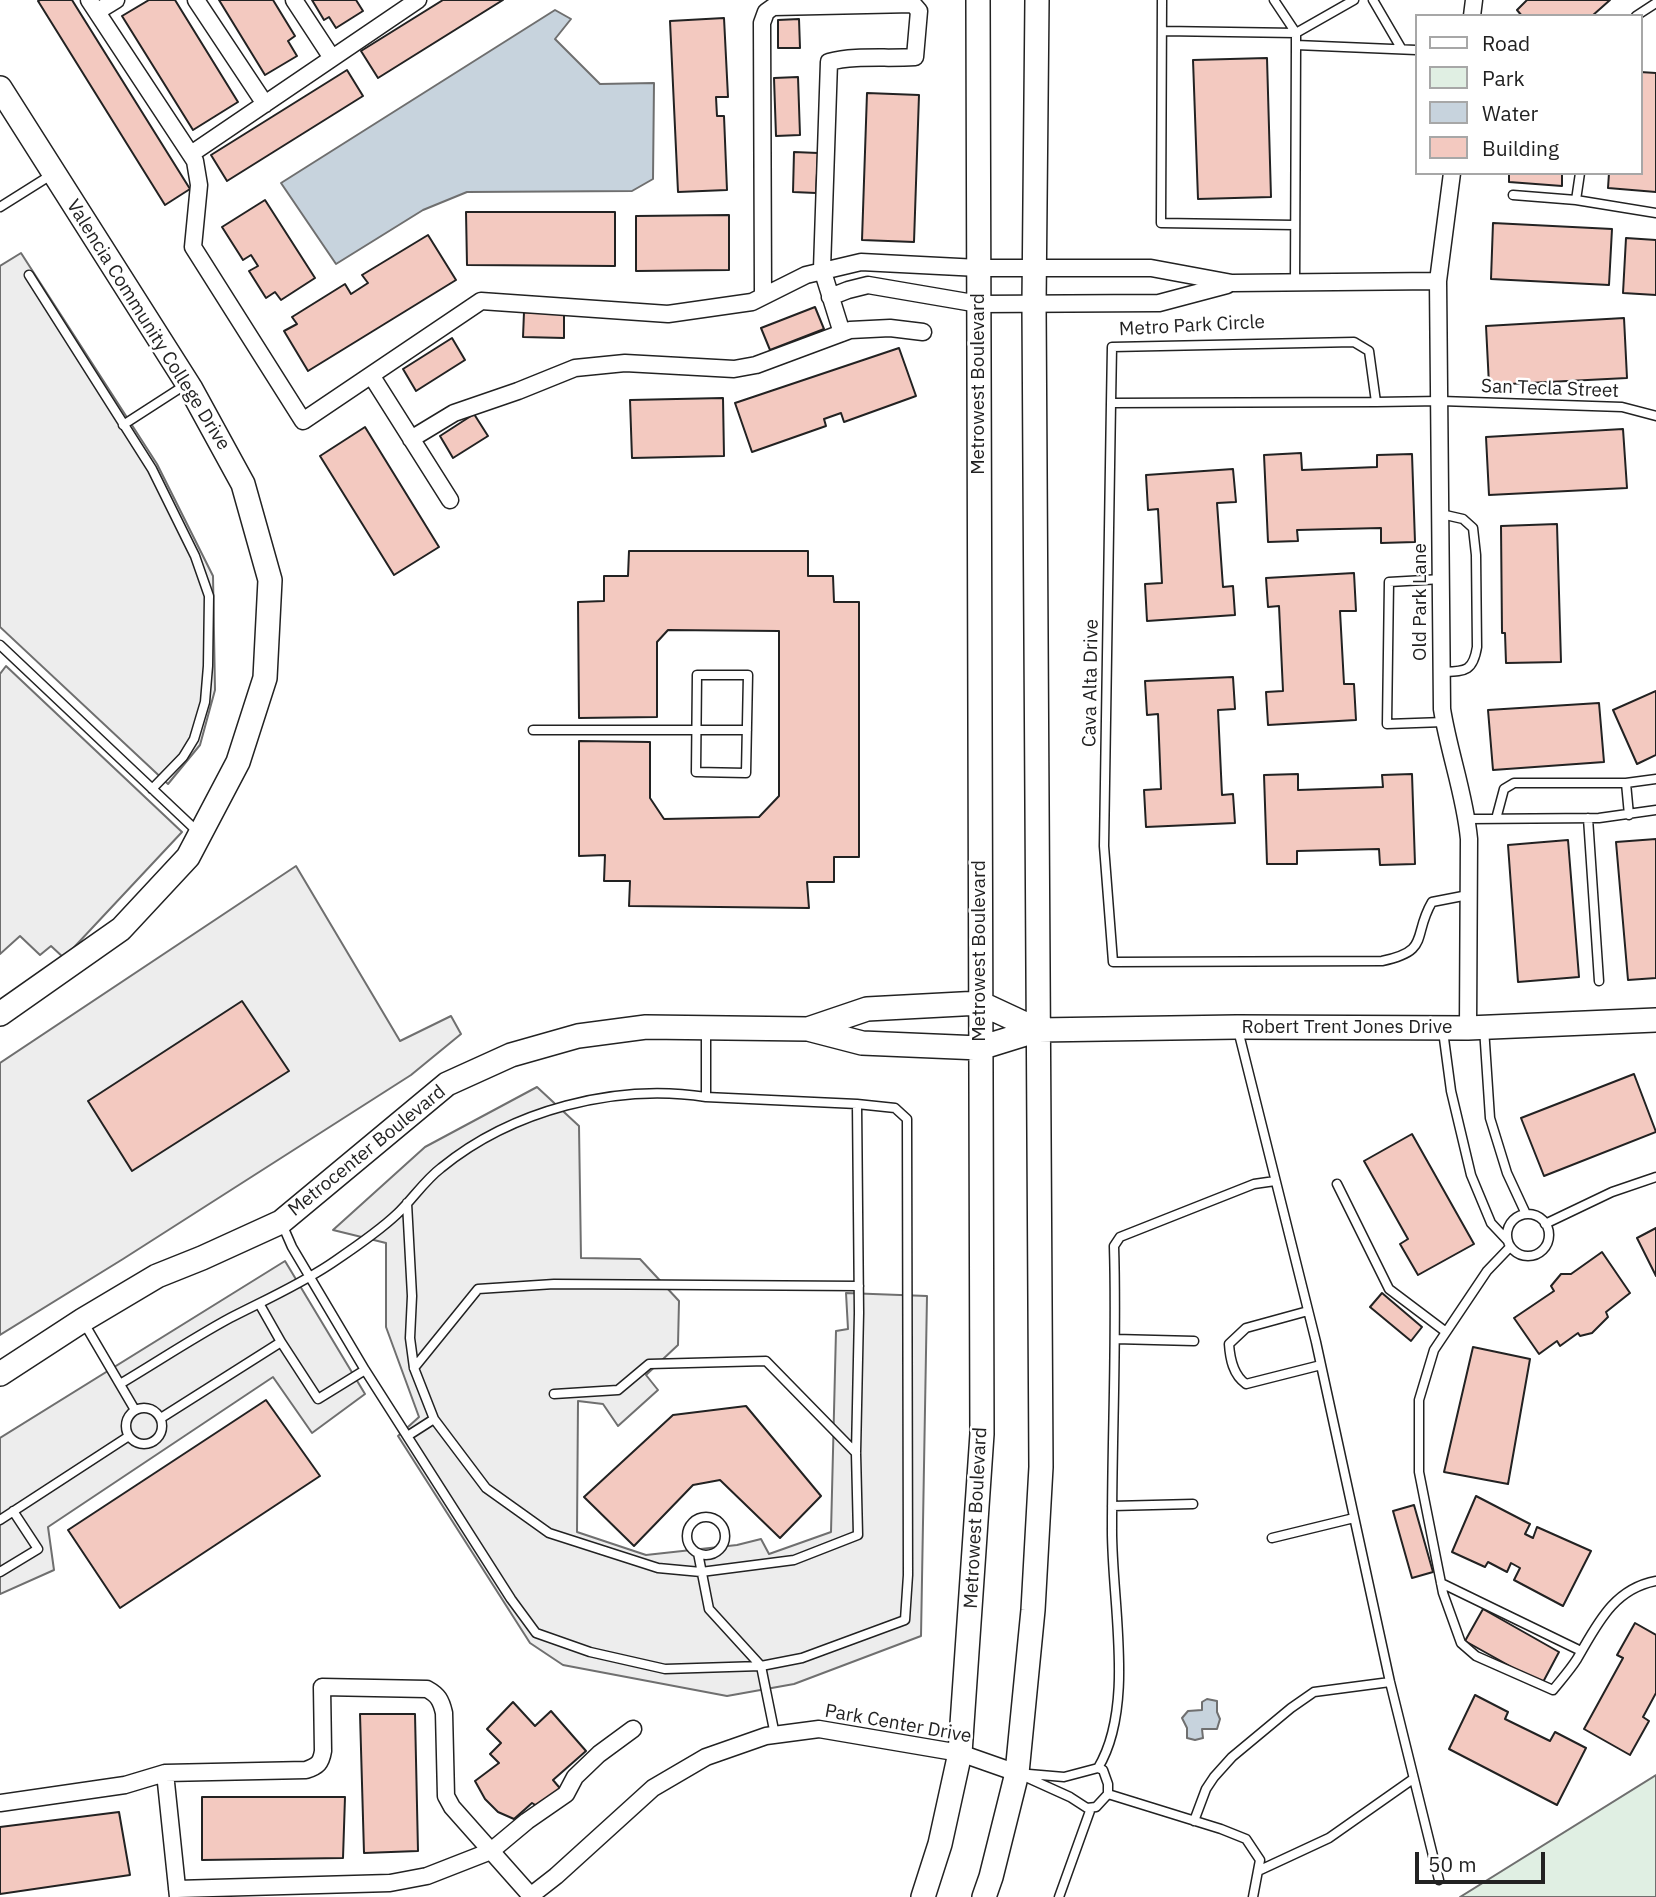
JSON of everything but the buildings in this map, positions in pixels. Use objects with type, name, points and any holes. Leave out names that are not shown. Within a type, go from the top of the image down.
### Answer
[{"type":"street","points":[[116,0],[94,6],[191,154],[332,58],[396,6],[418,0]]},
{"type":"street","points":[[196,0],[265,104]]},
{"type":"street","points":[[294,0],[332,58]]},
{"type":"street","name":"Metrowest Boulevard","points":[[923,1897],[940,1844],[960,1752],[982,1434],[978,0]]},
{"type":"street","points":[[984,1897],[992,1877],[1017,1773],[1033,1610],[1041,1467],[1034,304],[1037,0]]},
{"type":"street","points":[[763,296],[762,23],[766,12],[773,7],[913,4],[919,11],[915,57],[845,58],[829,62],[822,269],[842,333]]},
{"type":"street","name":"Valencia Community College Drive","points":[[0,88],[188,384],[243,484],[270,580],[265,678],[238,762],[188,857],[121,929],[0,1014]]},
{"type":"street","name":"Metro Park Circle","points":[[191,154],[199,184],[193,247],[303,421],[481,301],[668,314],[752,302],[822,269],[861,262],[979,268],[1151,268],[1233,284],[1438,281]]},
{"type":"street","name":"Old Park Lane","points":[[1452,175],[1438,281],[1442,672],[1447,742],[1468,819],[1468,895],[1476,1028]]},
{"type":"street","name":"Metro Park Circle","points":[[830,298],[848,289],[868,285],[979,304],[1158,303],[1233,284]]},
{"type":"street","points":[[411,439],[454,413],[575,368],[625,363],[734,369],[755,365],[842,333],[864,328],[923,332]]},
{"type":"street","points":[[371,375],[450,500]]},
{"type":"street","name":"Robert Trent Jones Drive","points":[[980,1003],[1038,1030]]},
{"type":"street","name":"Metrocenter Boulevard","points":[[807,1028],[867,1009],[980,1003]]},
{"type":"street","name":"Robert Trent Jones Drive","points":[[981,1048],[1038,1030],[1476,1028],[1656,1020]]},
{"type":"street","name":"Metrocenter Boulevard","points":[[0,1374],[157,1276],[281,1222],[447,1084],[511,1055],[582,1035],[646,1027],[807,1028],[862,1043],[981,1048]]},
{"type":"street","points":[[0,1803],[125,1785],[165,1773],[306,1770],[317,1767],[322,1761],[322,1687],[427,1689],[436,1693],[444,1713],[446,1796],[452,1807],[530,1896]]},
{"type":"street","points":[[165,1773],[178,1893],[390,1883],[427,1877],[491,1851],[527,1821],[566,1794],[575,1777],[599,1754],[633,1729]]},
{"type":"street","name":"Park Center Drive","points":[[530,1896],[653,1788],[706,1757],[766,1736],[819,1729],[960,1752],[1017,1773]]},
{"type":"lane","points":[[1162,0],[1161,223],[1294,225]]},
{"type":"lane","points":[[1274,0],[1296,33],[1297,45],[1295,283]]},
{"type":"lane","points":[[1163,32],[1296,33],[1354,0]]},
{"type":"lane","points":[[1373,0],[1401,48]]},
{"type":"lane","points":[[1639,14],[1656,3]]},
{"type":"lane","points":[[1297,45],[1414,50]]},
{"type":"lane","points":[[0,207],[54,173]]},
{"type":"lane","points":[[1576,200],[1580,175]]},
{"type":"lane","points":[[1513,195],[1576,200],[1656,213]]},
{"type":"lane","points":[[29,275],[162,489],[195,556],[209,596],[205,702],[194,739],[183,757],[152,789]]},
{"type":"lane","name":"Metro Park Circle","points":[[1111,403],[1112,347],[1354,342],[1369,351],[1376,402]]},
{"type":"lane","points":[[123,425],[188,384]]},
{"type":"lane","points":[[1111,403],[1441,401]]},
{"type":"lane","name":"San Tecla Street","points":[[1441,401],[1622,407],[1656,416]]},
{"type":"lane","name":"Cava Alta Drive","points":[[1111,403],[1104,846],[1113,962],[1382,961],[1403,957],[1418,946],[1425,914],[1432,902],[1468,895]]},
{"type":"lane","points":[[1441,514],[1463,519],[1474,528],[1477,647],[1475,662],[1468,669],[1442,672]]},
{"type":"lane","points":[[1442,579],[1389,582],[1387,724],[1444,722]]},
{"type":"lane","points":[[0,645],[200,834]]},
{"type":"lane","points":[[697,675],[748,676],[746,773],[696,772],[696,729],[697,675]]},
{"type":"lane","points":[[533,730],[747,730]]},
{"type":"lane","points":[[1496,819],[1504,789],[1514,783],[1626,783],[1656,779]]},
{"type":"lane","points":[[1626,783],[1629,815]]},
{"type":"lane","points":[[1468,819],[1588,818],[1656,810]]},
{"type":"lane","points":[[1588,818],[1599,981]]},
{"type":"lane","points":[[706,1027],[706,1097]]},
{"type":"lane","points":[[1237,1027],[1321,1365],[1390,1682],[1439,1880]]},
{"type":"lane","points":[[1442,1028],[1451,1091],[1471,1175],[1492,1223],[1509,1244],[1519,1255],[1537,1254],[1546,1246],[1549,1235],[1545,1224],[1537,1216],[1526,1214],[1513,1220],[1508,1226],[1509,1244],[1487,1271],[1434,1350],[1419,1400],[1419,1472],[1441,1583],[1461,1643],[1476,1656],[1553,1690],[1581,1651],[1599,1619],[1639,1584],[1656,1581]]},
{"type":"lane","points":[[1476,1028],[1490,1118],[1507,1173],[1526,1214]]},
{"type":"lane","points":[[120,1384],[230,1318],[260,1305],[310,1277],[395,1216],[440,1169],[482,1140],[523,1121],[601,1098],[682,1093],[706,1097],[895,1108],[907,1119],[908,1575],[905,1620],[802,1658],[761,1666],[665,1669],[590,1652],[536,1633],[511,1599],[409,1435],[365,1370],[310,1277],[292,1247],[281,1222]]},
{"type":"lane","points":[[407,1203],[412,1296],[410,1338],[414,1368],[434,1419],[486,1488],[549,1533],[657,1568],[701,1572],[794,1560],[858,1535],[857,1104]]},
{"type":"lane","points":[[1545,1224],[1612,1192],[1656,1177]]},
{"type":"lane","points":[[1098,1768],[1106,1755],[1115,1726],[1119,1685],[1112,1506],[1114,1246],[1120,1237],[1254,1184],[1275,1181]]},
{"type":"lane","points":[[1337,1184],[1389,1289],[1446,1332]]},
{"type":"lane","points":[[414,1368],[478,1289],[554,1284],[859,1286]]},
{"type":"lane","points":[[260,1305],[318,1399],[365,1370]]},
{"type":"lane","points":[[1308,1311],[1246,1328],[1229,1344],[1230,1360],[1239,1379],[1246,1384],[1321,1365]]},
{"type":"lane","points":[[83,1320],[135,1410]]},
{"type":"lane","points":[[1115,1339],[1194,1341]]},
{"type":"lane","points":[[161,1418],[281,1342]]},
{"type":"lane","points":[[554,1394],[618,1390],[649,1364],[766,1361],[856,1453]]},
{"type":"lane","points":[[152,1409],[161,1418],[162,1430],[156,1441],[138,1444],[129,1436],[125,1425],[135,1410],[152,1409]]},
{"type":"lane","points":[[409,1435],[434,1419]]},
{"type":"lane","points":[[0,1520],[129,1436]]},
{"type":"lane","points":[[1112,1506],[1193,1504]]},
{"type":"lane","points":[[0,1572],[38,1549],[13,1511]]},
{"type":"lane","points":[[698,1553],[710,1555],[721,1548],[725,1536],[715,1520],[703,1517],[692,1523],[687,1533],[689,1545],[698,1553],[709,1609],[761,1666],[775,1735]]},
{"type":"lane","points":[[1272,1538],[1354,1518]]},
{"type":"lane","points":[[1441,1583],[1581,1651]]},
{"type":"lane","points":[[1194,1821],[1206,1789],[1214,1777],[1232,1757],[1291,1708],[1314,1692],[1390,1682]]},
{"type":"lane","points":[[1098,1768],[1103,1770],[1108,1794],[1098,1805],[1087,1808],[1070,1797],[1017,1773],[1064,1777],[1098,1768]]},
{"type":"lane","points":[[1258,1871],[1329,1838],[1413,1779]]},
{"type":"lane","points":[[1108,1794],[1246,1839],[1260,1860],[1253,1897]]},
{"type":"lane","points":[[1059,1897],[1091,1808]]},
{"type":"green space","points":[[1656,1775],[1656,1897],[1460,1897]]},
{"type":"shaded area","points":[[21,253],[157,464],[213,576],[215,690],[200,745],[168,784],[0,627],[0,266]]},
{"type":"shaded area","points":[[6,666],[182,832],[64,958],[51,946],[40,955],[20,936],[0,954],[0,674]]},
{"type":"shaded area","points":[[296,866],[400,1041],[451,1016],[461,1034],[411,1075],[0,1335],[0,1063]]},
{"type":"shaded area","points":[[537,1087],[579,1126],[581,1258],[640,1259],[679,1301],[678,1345],[646,1375],[658,1390],[618,1426],[603,1404],[578,1401],[577,1532],[646,1555],[737,1545],[761,1539],[769,1554],[831,1532],[836,1331],[848,1329],[846,1293],[927,1296],[921,1636],[794,1684],[727,1696],[563,1665],[530,1643],[398,1436],[419,1417],[386,1327],[386,1243],[333,1230],[425,1147]]},
{"type":"shaded area","points":[[285,1261],[365,1394],[312,1433],[273,1377],[48,1527],[54,1570],[0,1594],[0,1438]]},
{"type":"water","points":[[555,10],[571,19],[555,39],[600,84],[654,83],[653,179],[632,191],[467,192],[423,210],[336,264],[281,183]]},
{"type":"water","points":[[1207,1699],[1217,1701],[1220,1719],[1217,1729],[1202,1729],[1203,1738],[1187,1738],[1187,1728],[1182,1718],[1188,1711],[1202,1710],[1202,1702]]}]
